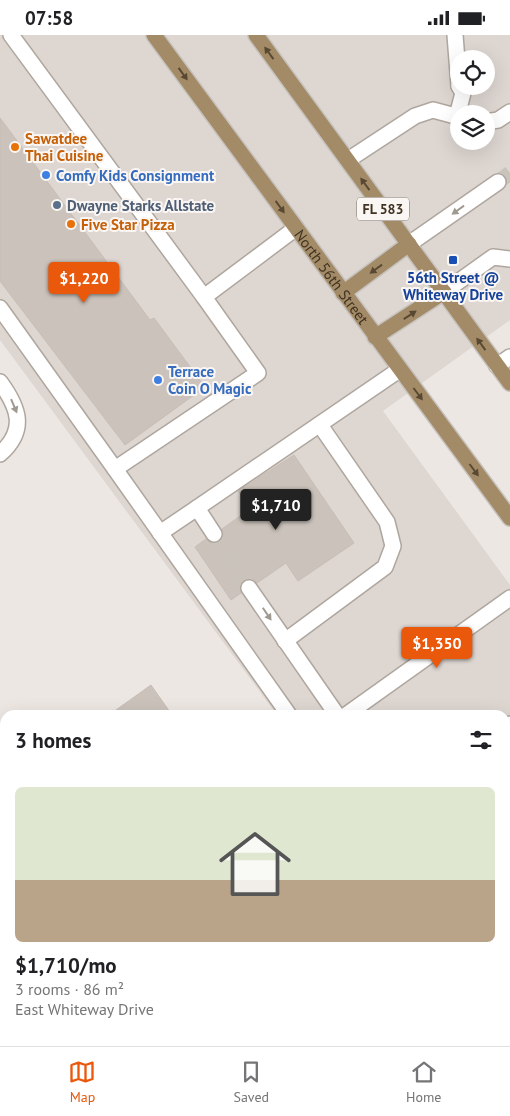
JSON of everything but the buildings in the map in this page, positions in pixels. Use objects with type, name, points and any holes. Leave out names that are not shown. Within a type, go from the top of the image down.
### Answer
[{"type":"main road","name":"North 56th Street","points":[[154,35],[399,370],[510,518]]},
{"type":"main road","name":"FL 583","points":[[256,35],[444,292],[504,361],[510,383]]},
{"type":"main road","points":[[343,293],[409,245]]},
{"type":"main road","points":[[375,337],[444,292]]},
{"type":"street","points":[[11,35],[258,373],[115,469]]},
{"type":"street","points":[[455,35],[456,50]]},
{"type":"street","points":[[348,160],[415,116],[433,110],[450,115]]},
{"type":"street","points":[[495,120],[510,112]]},
{"type":"street","points":[[409,245],[498,182]]},
{"type":"street","points":[[204,297],[296,228]]},
{"type":"street","points":[[444,292],[493,257],[510,259]]},
{"type":"street","points":[[0,308],[285,710]]},
{"type":"street","points":[[160,533],[399,370]]},
{"type":"street","points":[[0,383],[11,398],[18,415],[16,432],[9,447],[0,454]]},
{"type":"street","points":[[285,641],[385,567],[393,545],[388,522],[320,425]]},
{"type":"street","points":[[197,508],[214,534]]},
{"type":"street","points":[[249,588],[333,710]]},
{"type":"street","points":[[353,710],[510,598]]},
{"type":"shaded area","points":[[0,35],[510,35],[510,320],[383,411],[510,585],[510,710],[273,710],[0,340]]},
{"type":"tunnel","points":[[498,182],[510,173]]},
{"type":"tunnel","points":[[214,534],[249,588]]},
{"type":"place","name":"Sawatdee Thai Cuisine","points":[[15,147]]},
{"type":"place","name":"Comfy Kids Consignment","points":[[46,175]]},
{"type":"place","name":"Dwayne Starks Allstate","points":[[57,205]]},
{"type":"place","name":"Five Star Pizza","points":[[71,224]]},
{"type":"place","name":"56th Street @ Whiteway Drive","points":[[453,260]]},
{"type":"place","name":"Terrace Coin O Magic","points":[[158,380]]}]
